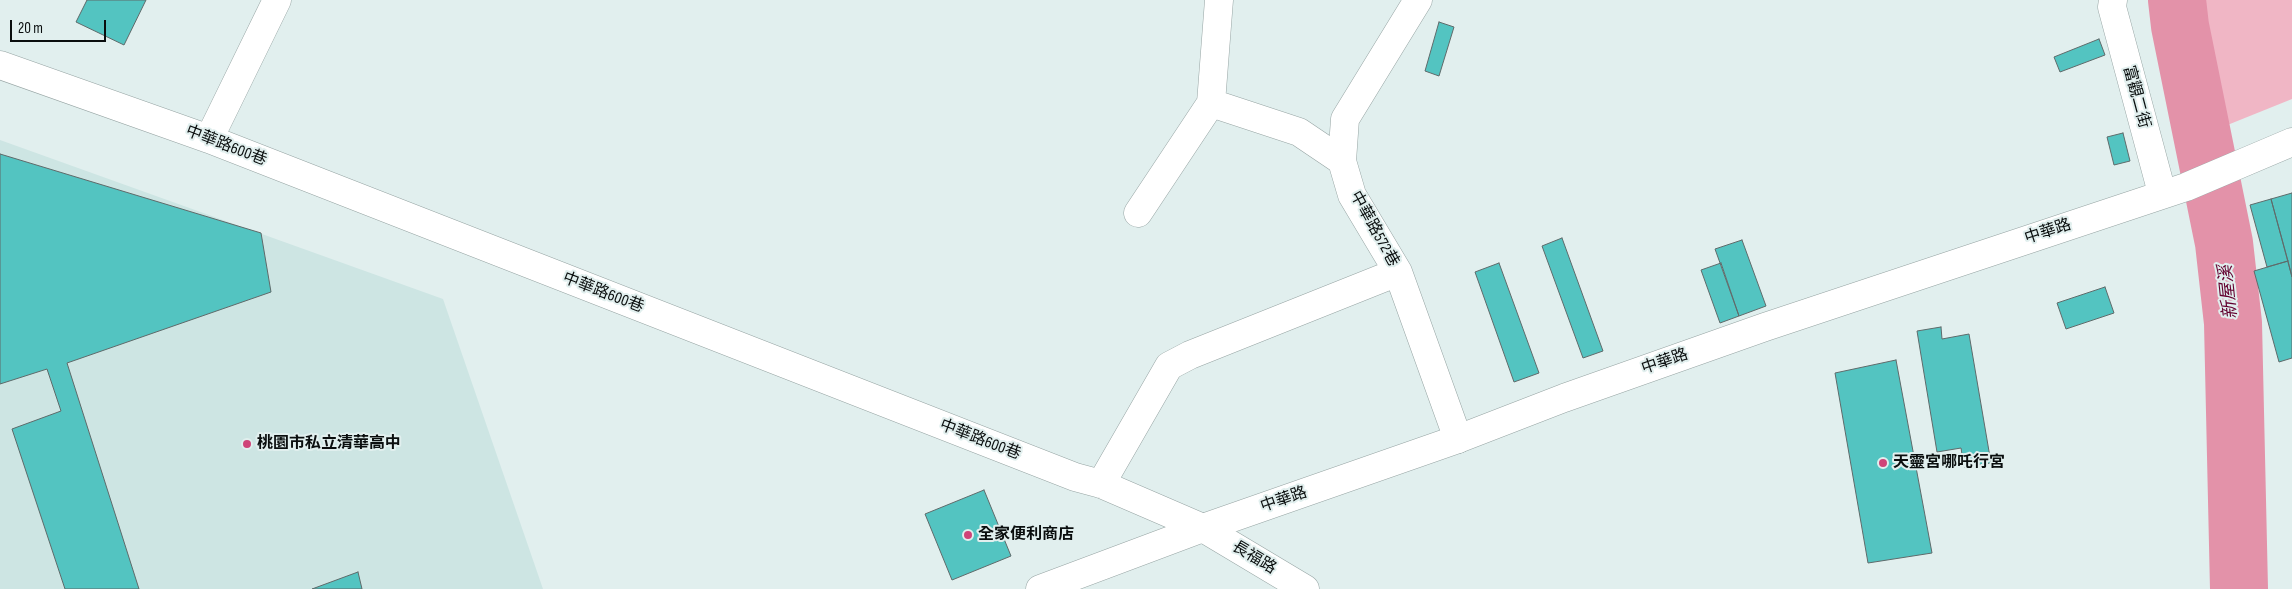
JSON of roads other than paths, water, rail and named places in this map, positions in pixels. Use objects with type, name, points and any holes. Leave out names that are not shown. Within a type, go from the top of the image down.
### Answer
[{"type":"street","points":[[209,139],[277,0]]},
{"type":"street","points":[[1138,213],[1211,103],[1218,0]]},
{"type":"street","name":"中華路572巷","points":[[1418,0],[1345,120],[1342,161],[1352,195],[1398,272],[1458,439]]},
{"type":"street","name":"富觀二街","points":[[2113,0],[2112,7],[2174,190]]},
{"type":"street","name":"中華路600巷","points":[[0,65],[209,139],[1075,477],[1101,484],[1203,528]]},
{"type":"street","points":[[1211,103],[1299,132],[1342,161]]},
{"type":"street","name":"中華路","points":[[1040,589],[1203,528],[1458,439],[1564,398],[1765,327],[2174,190],[2234,168],[2292,142]]},
{"type":"street","points":[[1101,484],[1169,366],[1190,355],[1398,272]]},
{"type":"street","name":"長福路","points":[[1203,528],[1305,589]]},
{"type":"waterway","name":"新屋溪","points":[[2177,0],[2180,26],[2224,243],[2233,323],[2239,589]]},
{"type":"place","name":"桃園市私立清華高中","points":[[247,444]]},
{"type":"place","name":"天靈宮哪吒行宮","points":[[1883,463]]},
{"type":"place","name":"全家便利商店","points":[[968,535]]}]
